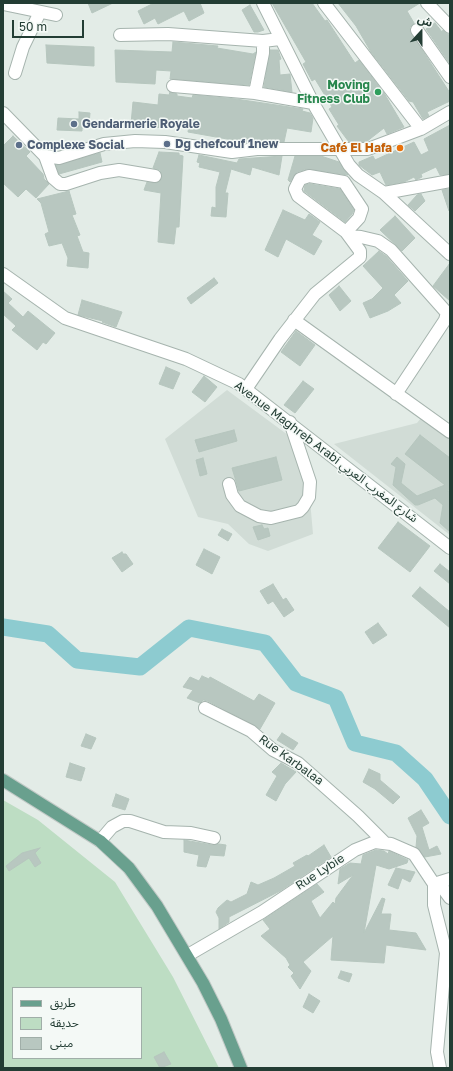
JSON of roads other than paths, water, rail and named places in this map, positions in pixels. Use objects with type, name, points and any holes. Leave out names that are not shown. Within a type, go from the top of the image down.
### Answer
[{"type":"main road","points":[[3,780],[100,841],[129,868],[143,885],[188,955],[221,1019],[241,1068]]},
{"type":"street","points":[[263,3],[313,103],[349,165],[358,175],[384,193],[450,254]]},
{"type":"street","points":[[324,3],[421,129]]},
{"type":"street","points":[[427,3],[450,27]]},
{"type":"street","points":[[3,4],[56,15]]},
{"type":"street","points":[[15,73],[23,47],[40,12]]},
{"type":"street","points":[[417,30],[450,77]]},
{"type":"street","points":[[120,35],[168,34],[263,41],[280,39]]},
{"type":"street","points":[[255,94],[263,53],[263,41]]},
{"type":"street","points":[[173,86],[255,94],[313,103]]},
{"type":"street","points":[[45,156],[59,158],[104,144],[135,141],[165,142],[232,152],[257,149],[368,149],[421,129],[450,112]]},
{"type":"street","points":[[5,118],[45,156],[52,178],[60,184],[66,184],[100,173],[119,170],[155,176]]},
{"type":"street","points":[[246,389],[294,320],[315,294],[360,257],[360,252],[347,234],[298,196],[295,189],[300,179],[309,176],[344,182],[362,209],[359,218],[347,234]]},
{"type":"street","points":[[384,193],[450,181]]},
{"type":"street","points":[[347,234],[378,241],[391,250],[447,313],[445,320],[396,394]]},
{"type":"street","name":"Avenue Maghreb Arabi شارع المغرب العربي","points":[[3,274],[65,318],[186,359],[208,368],[246,389],[450,548]]},
{"type":"street","points":[[294,320],[450,432]]},
{"type":"street","points":[[229,484],[234,500],[240,506],[259,516],[271,518],[299,511],[303,507],[309,497],[310,482],[290,422]]},
{"type":"street","name":"Rue Karbalaa","points":[[205,708],[251,731],[273,750],[298,763],[342,801],[384,842]]},
{"type":"street","points":[[100,841],[112,827],[123,821],[130,821],[164,832],[191,833],[214,838]]},
{"type":"street","name":"Rue Lybie","points":[[188,955],[262,912],[355,850],[375,842],[384,842]]},
{"type":"street","points":[[384,842],[414,854],[442,882],[450,898]]},
{"type":"street","points":[[440,1068],[437,1052],[446,954],[434,905],[442,882]]},
{"type":"waterway","points":[[3,627],[48,634],[77,660],[140,667],[189,628],[265,643],[296,683],[336,698],[355,743],[396,753],[425,779],[450,816]]},
{"type":"place","name":"Moving Fitness Club","points":[[378,92]]},
{"type":"place","name":"Gendarmerie Royale","points":[[74,124]]},
{"type":"place","name":"Dg chefcouf 1new","points":[[167,144]]},
{"type":"place","name":"Complexe Social","points":[[19,145]]},
{"type":"place","name":"Café El Hafa","points":[[400,148]]}]
